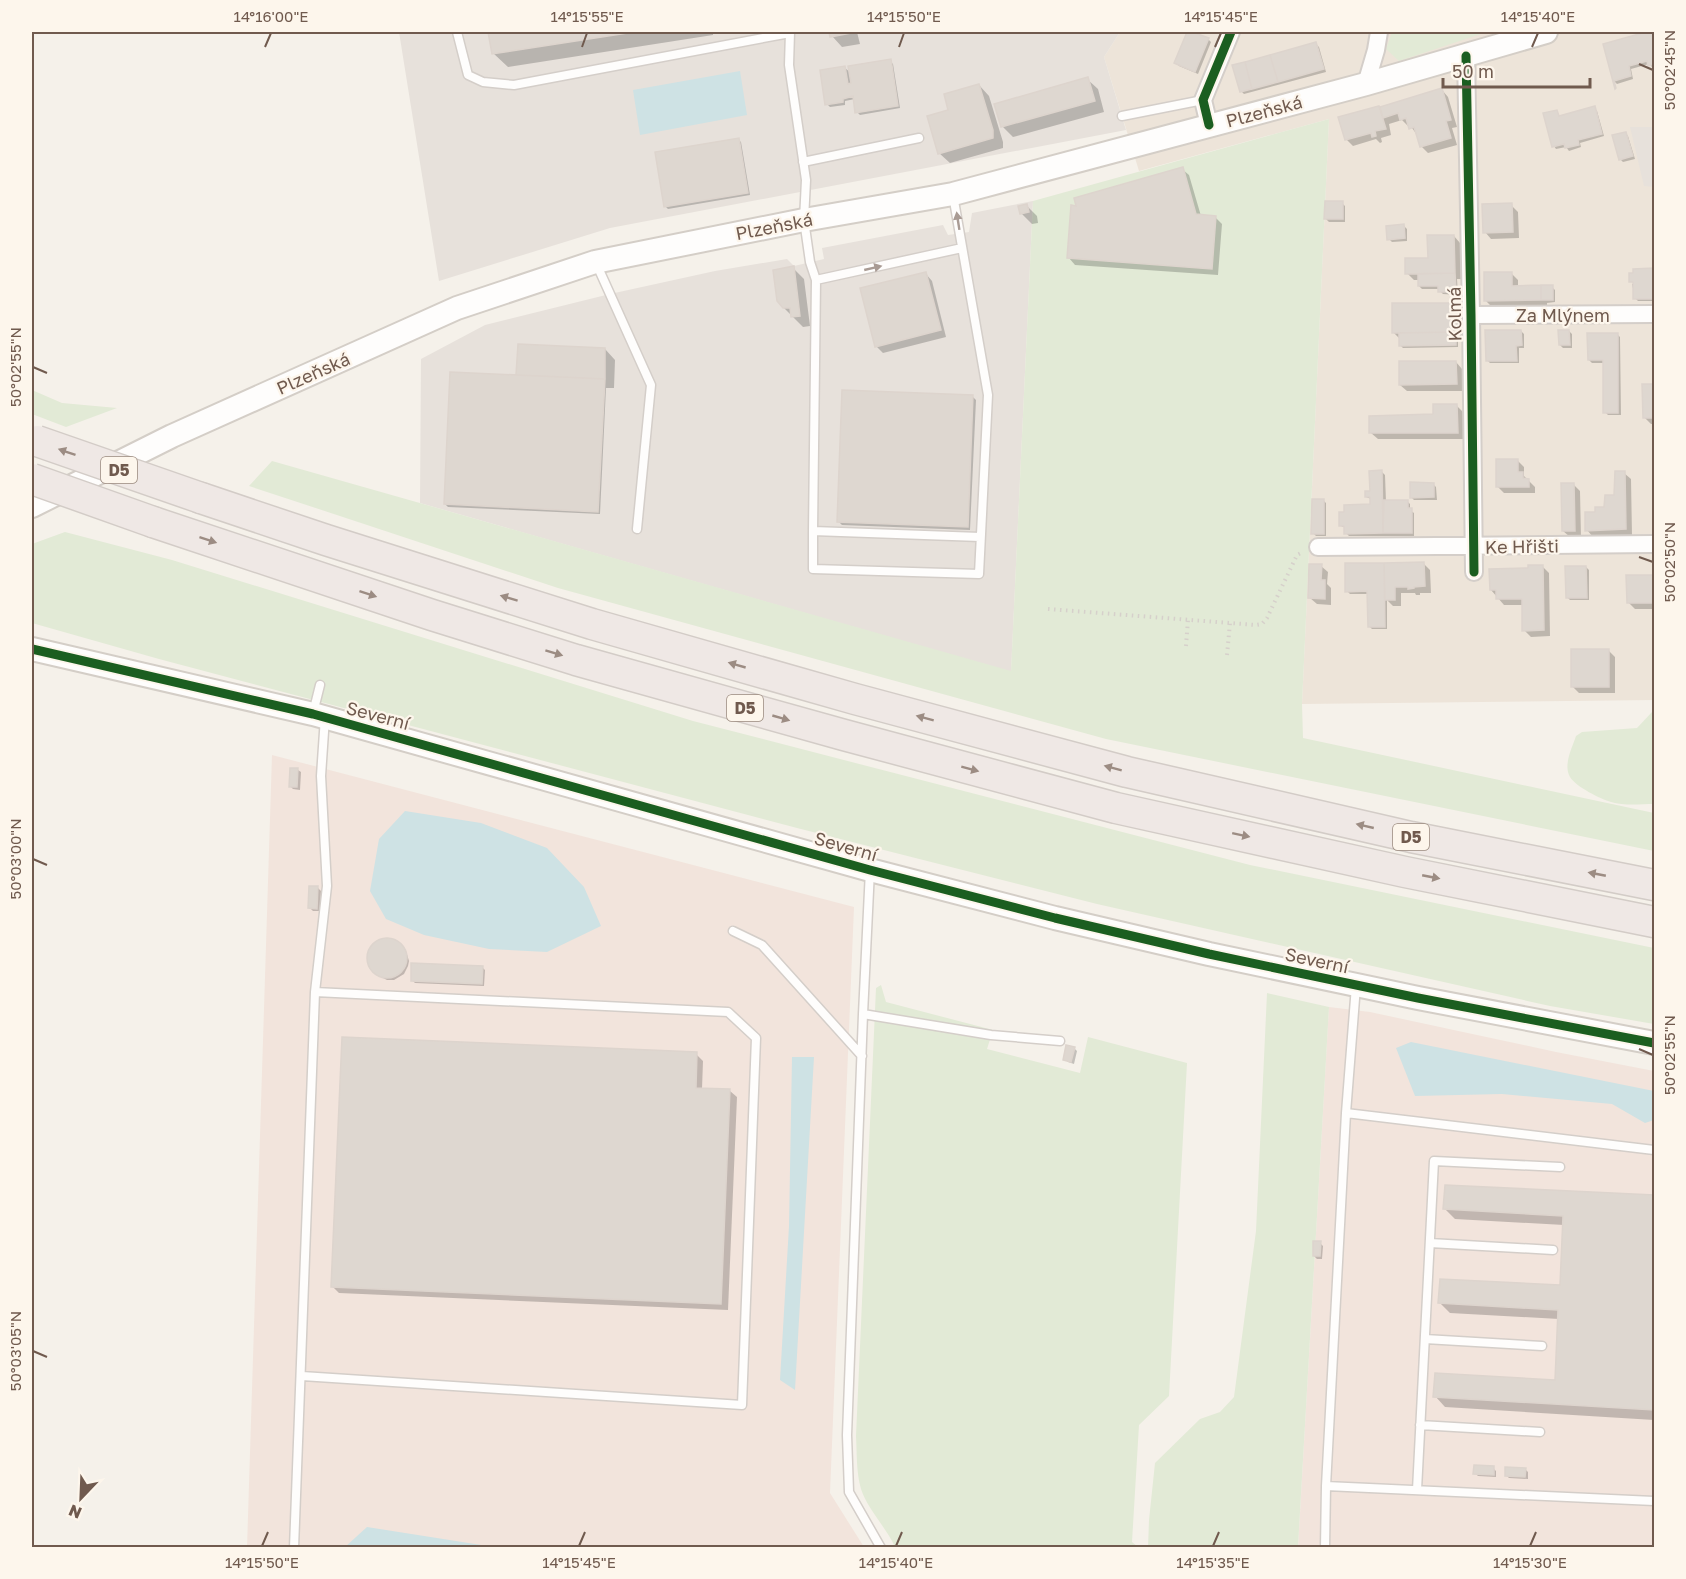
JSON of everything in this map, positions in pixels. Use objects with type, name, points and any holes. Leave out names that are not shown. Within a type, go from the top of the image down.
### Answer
[{"type":"highway","name":"D5","points":[[34,440],[201,498],[592,624],[878,705],[1127,772],[1411,837],[1654,885]]},
{"type":"highway","name":"D5","points":[[32,479],[432,615],[576,660],[957,766],[1116,808],[1405,872],[1654,922]]},
{"type":"street","points":[[1209,125],[1203,100],[1231,32]]},
{"type":"street","points":[[1366,84],[1379,32]]},
{"type":"street","name":"Plzeňská","points":[[32,506],[172,436],[457,308],[596,262],[804,220],[953,194],[1366,84],[1546,32]]},
{"type":"street","name":"Kolmá","points":[[1466,56],[1474,572]]},
{"type":"street","name":"Za Mlýnem","points":[[1471,315],[1654,314]]},
{"type":"street","name":"Ke Hřišti","points":[[1318,547],[1654,544]]},
{"type":"street","name":"Severní","points":[[33,648],[319,715],[870,870],[1088,925],[1209,954],[1356,985],[1654,1043]]},
{"type":"lane","points":[[457,32],[468,75],[483,82],[514,85],[790,32],[789,65],[806,180],[804,220],[810,262],[816,280],[813,569],[979,574],[988,395],[953,194]]},
{"type":"lane","points":[[1122,116],[1203,100]]},
{"type":"lane","points":[[803,162],[919,138]]},
{"type":"lane","points":[[816,280],[962,248]]},
{"type":"lane","points":[[596,262],[651,385],[637,529]]},
{"type":"lane","points":[[813,531],[981,537]]},
{"type":"lane","points":[[294,1548],[315,992],[327,886],[321,776],[320,685]]},
{"type":"lane","points":[[870,870],[846,1435],[849,1492],[881,1548]]},
{"type":"lane","points":[[733,931],[762,945],[862,1056]]},
{"type":"lane","points":[[1324,1548],[1346,1113],[1356,985]]},
{"type":"lane","points":[[302,1376],[742,1405],[756,1038],[728,1012],[315,992]]},
{"type":"lane","points":[[863,1014],[991,1035],[1060,1041]]},
{"type":"lane","points":[[1346,1113],[1654,1150]]},
{"type":"lane","points":[[1417,1490],[1434,1161],[1560,1167]]},
{"type":"lane","points":[[1430,1243],[1553,1250]]},
{"type":"lane","points":[[1425,1339],[1542,1346]]},
{"type":"lane","points":[[1420,1425],[1540,1432]]},
{"type":"lane","points":[[1326,1486],[1654,1501]]},
{"type":"path","points":[[1048,609],[1262,624],[1297,555],[1309,548],[1318,547]]},
{"type":"path","points":[[1186,646],[1188,620]]},
{"type":"path","points":[[1227,656],[1230,623]]},
{"type":"shaded area","points":[[399,32],[1120,32],[1104,57],[1126,130],[610,228],[439,281]]},
{"type":"shaded area","points":[[1120,32],[1654,32],[1654,700],[1302,704],[1329,119],[1139,171],[1104,57]]},
{"type":"shaded area","points":[[740,71],[747,115],[640,135],[633,90]]},
{"type":"shaded area","points":[[1630,127],[1654,127],[1654,187],[1644,186]]},
{"type":"shaded area","points":[[1033,201],[1011,672],[420,503],[421,359],[485,325],[715,271],[787,259],[794,266],[824,259],[822,248],[943,225],[948,235],[969,232],[972,213]]},
{"type":"shaded area","points":[[272,755],[854,907],[830,1493],[864,1547],[247,1548]]},
{"type":"shaded area","points":[[405,811],[481,823],[547,848],[584,887],[601,926],[547,952],[489,949],[424,935],[386,919],[370,891],[379,839]]},
{"type":"shaded area","points":[[1329,1007],[1370,1012],[1654,1071],[1654,1547],[1298,1548]]},
{"type":"shaded area","points":[[1411,1042],[1654,1091],[1654,1120],[1645,1123],[1612,1104],[1502,1094],[1415,1096],[1396,1048]]},
{"type":"shaded area","points":[[792,1057],[814,1057],[795,1390],[780,1380],[789,1226]]},
{"type":"shaded area","points":[[367,1527],[494,1547],[345,1547]]},
{"type":"green space","points":[[1392,32],[1487,32],[1399,61],[1386,49]]},
{"type":"green space","points":[[1329,119],[1302,704],[1303,738],[1654,813],[1654,851],[1106,739],[558,588],[249,486],[272,461],[1011,671],[1033,201]]},
{"type":"green space","points":[[32,390],[62,403],[117,408],[66,427],[32,414]]},
{"type":"green space","points":[[65,532],[172,560],[693,721],[1250,865],[1654,948],[1654,1024],[1550,1006],[1097,904],[797,828],[159,659],[32,623],[32,544]]},
{"type":"green space","points":[[1654,711],[1654,804],[1611,802],[1589,792],[1573,781],[1567,767],[1576,736],[1582,732],[1637,728]]},
{"type":"green space","points":[[881,985],[886,1002],[993,1030],[987,1049],[1080,1073],[1088,1037],[1187,1063],[1169,1396],[1139,1425],[1132,1542],[1138,1547],[895,1547],[864,1497],[858,1476],[856,1436],[876,988]]},
{"type":"green space","points":[[1267,993],[1329,1007],[1298,1547],[1148,1548],[1155,1463],[1200,1419],[1220,1412],[1234,1397],[1256,1231]]},
{"type":"building","points":[[488,32],[634,32],[492,54]]},
{"type":"building","points":[[829,32],[850,32],[851,33],[830,37]]},
{"type":"building","points":[[1187,32],[1209,38],[1195,72],[1174,63]]},
{"type":"building","points":[[1646,32],[1654,32],[1654,64],[1648,66],[1647,61],[1629,66],[1631,76],[1614,81],[1615,89],[1603,44]]},
{"type":"building","points":[[1316,42],[1324,69],[1278,82],[1270,55]]},
{"type":"building","points":[[1270,55],[1278,82],[1252,89],[1245,62]]},
{"type":"building","points":[[891,59],[898,106],[855,113],[853,96],[843,99],[843,102],[825,105],[820,70],[845,66],[848,84],[851,83],[848,66]]},
{"type":"building","points":[[1245,62],[1252,89],[1240,92],[1232,65]]},
{"type":"building","points":[[1088,77],[1095,101],[1001,127],[994,104]]},
{"type":"building","points":[[979,84],[993,130],[993,138],[938,154],[927,116],[948,110],[944,94]]},
{"type":"building","points":[[1442,88],[1451,120],[1446,121],[1451,138],[1420,147],[1414,127],[1409,129],[1406,118],[1400,120],[1398,113],[1383,118],[1380,107]]},
{"type":"building","points":[[1379,106],[1386,129],[1375,131],[1376,136],[1372,137],[1371,133],[1345,140],[1338,117]]},
{"type":"building","points":[[1595,106],[1602,134],[1578,140],[1579,145],[1565,148],[1564,144],[1552,147],[1543,113],[1557,110],[1559,116]]},
{"type":"building","points":[[1626,132],[1633,156],[1619,160],[1612,135]]},
{"type":"building","points":[[739,138],[748,193],[664,207],[655,152]]},
{"type":"building","points":[[1183,167],[1196,214],[1216,216],[1212,269],[1067,258],[1071,205],[1076,206],[1074,198]]},
{"type":"building","points":[[1325,201],[1343,201],[1343,219],[1324,219]]},
{"type":"building","points":[[1512,203],[1513,232],[1483,233],[1482,204]]},
{"type":"building","points":[[1027,204],[1029,212],[1020,214],[1018,206]]},
{"type":"building","points":[[1404,224],[1405,238],[1387,240],[1386,226]]},
{"type":"building","points":[[1427,235],[1454,235],[1455,273],[1405,274],[1405,258],[1428,258]]},
{"type":"building","points":[[794,266],[800,316],[791,317],[790,308],[783,308],[777,301],[773,270]]},
{"type":"building","points":[[1654,268],[1654,299],[1633,299],[1633,282],[1629,282],[1629,273],[1633,273],[1633,269]]},
{"type":"building","points":[[926,272],[941,330],[875,347],[860,288]]},
{"type":"building","points":[[1484,272],[1512,272],[1512,286],[1541,285],[1541,300],[1484,301]]},
{"type":"building","points":[[1455,273],[1456,292],[1438,292],[1438,286],[1418,286],[1418,274]]},
{"type":"building","points":[[1541,285],[1553,285],[1553,300],[1541,300]]},
{"type":"building","points":[[1392,303],[1456,303],[1456,332],[1392,333]]},
{"type":"building","points":[[1485,330],[1521,330],[1522,345],[1516,346],[1517,361],[1486,361]]},
{"type":"building","points":[[1558,330],[1569,330],[1570,345],[1559,345]]},
{"type":"building","points":[[1456,332],[1456,345],[1399,346],[1399,333]]},
{"type":"building","points":[[1587,333],[1618,333],[1618,413],[1603,413],[1603,360],[1588,360]]},
{"type":"building","points":[[518,344],[605,348],[605,379],[516,375]]},
{"type":"building","points":[[1399,361],[1456,361],[1457,384],[1399,385]]},
{"type":"building","points":[[450,372],[605,379],[598,512],[444,504]]},
{"type":"building","points":[[1642,384],[1654,384],[1654,418],[1643,418]]},
{"type":"building","points":[[842,390],[973,395],[968,527],[837,522]]},
{"type":"building","points":[[1433,404],[1457,404],[1458,433],[1369,433],[1369,416],[1433,414]]},
{"type":"building","points":[[1496,459],[1518,459],[1518,472],[1523,472],[1523,478],[1529,479],[1529,487],[1496,487]]},
{"type":"building","points":[[1382,470],[1383,533],[1344,534],[1344,526],[1339,526],[1339,512],[1344,512],[1344,505],[1370,504],[1370,497],[1365,497],[1365,491],[1370,491],[1369,471]]},
{"type":"building","points":[[1615,471],[1625,471],[1626,529],[1585,531],[1585,512],[1595,512],[1595,507],[1604,507],[1605,495],[1614,495]]},
{"type":"building","points":[[1410,482],[1434,483],[1434,497],[1410,498]]},
{"type":"building","points":[[1561,483],[1574,483],[1575,531],[1562,531]]},
{"type":"building","points":[[1312,499],[1324,499],[1324,534],[1311,534]]},
{"type":"building","points":[[1384,500],[1408,500],[1408,508],[1412,508],[1412,533],[1383,533]]},
{"type":"building","points":[[1424,562],[1425,586],[1408,589],[1408,587],[1395,587],[1395,600],[1385,600],[1384,563]]},
{"type":"building","points":[[1345,563],[1384,563],[1385,627],[1368,627],[1367,591],[1345,592]]},
{"type":"building","points":[[1309,564],[1322,564],[1321,580],[1325,580],[1325,599],[1308,598]]},
{"type":"building","points":[[1528,565],[1543,565],[1544,630],[1522,631],[1522,599],[1496,599],[1496,590],[1490,590],[1489,569],[1528,568]]},
{"type":"building","points":[[1565,566],[1586,566],[1587,598],[1566,598]]},
{"type":"building","points":[[1626,575],[1654,575],[1654,603],[1627,603]]},
{"type":"building","points":[[1571,649],[1609,649],[1609,687],[1571,687]]},
{"type":"building","points":[[290,768],[298,768],[297,787],[289,787]]},
{"type":"building","points":[[309,886],[318,886],[317,909],[308,908]]},
{"type":"building","points":[[387,938],[401,944],[407,958],[401,972],[387,978],[373,972],[367,958],[373,944]]},
{"type":"building","points":[[411,963],[483,966],[482,984],[411,981]]},
{"type":"building","points":[[342,1037],[697,1052],[696,1088],[730,1089],[721,1304],[331,1287]]},
{"type":"building","points":[[1066,1045],[1075,1047],[1071,1062],[1063,1060]]},
{"type":"building","points":[[1445,1185],[1654,1195],[1654,1410],[1433,1397],[1435,1373],[1555,1380],[1558,1310],[1438,1303],[1440,1279],[1560,1285],[1563,1216],[1443,1209]]},
{"type":"building","points":[[1313,1241],[1321,1241],[1320,1256],[1313,1256]]},
{"type":"building","points":[[1474,1465],[1494,1466],[1494,1475],[1473,1474]]},
{"type":"building","points":[[1505,1467],[1526,1468],[1525,1477],[1505,1476]]},
{"type":"cycle path","points":[[1209,125],[1203,100],[1231,32]]},
{"type":"cycle path","points":[[1466,56],[1474,572]]},
{"type":"cycle path","points":[[32,649],[313,714],[870,870],[1055,918],[1209,954],[1418,998],[1654,1043]]}]
